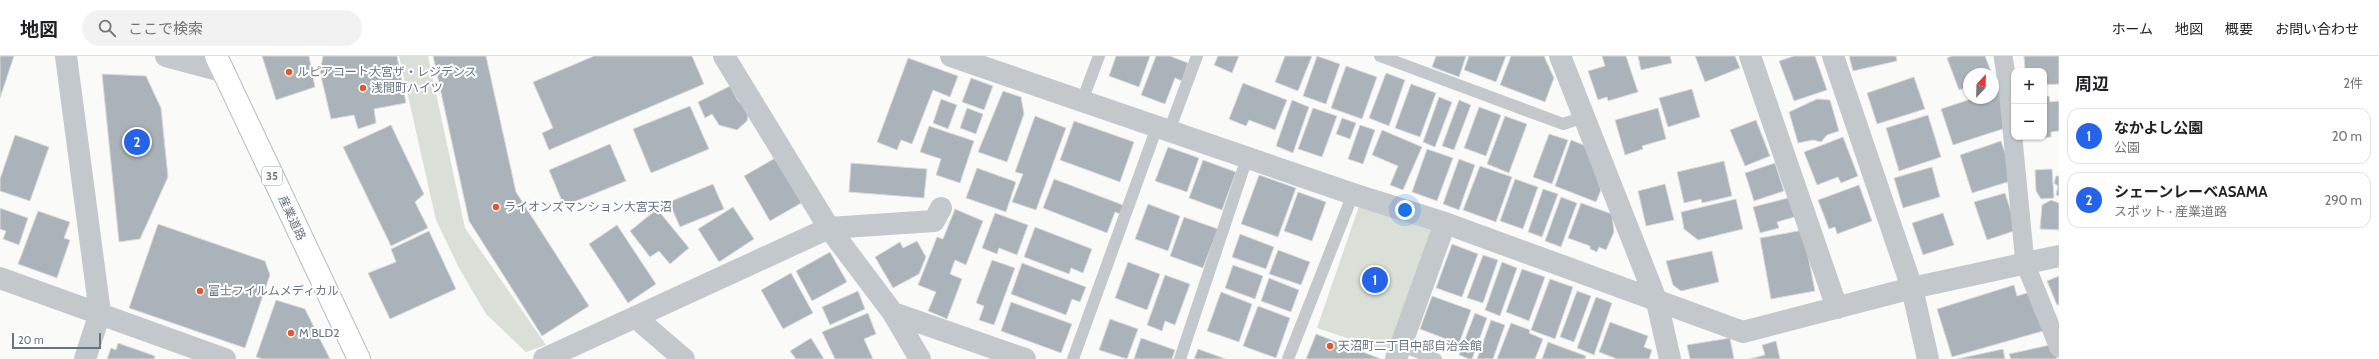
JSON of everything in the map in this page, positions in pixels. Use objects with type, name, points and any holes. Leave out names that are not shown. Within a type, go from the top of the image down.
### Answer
[{"type":"main road","name":"産業道路","points":[[219,64],[359,359]]},
{"type":"street","points":[[66,56],[100,313],[85,359]]},
{"type":"street","points":[[166,56],[219,64]]},
{"type":"street","points":[[724,56],[829,228],[893,314],[920,359]]},
{"type":"street","points":[[951,56],[1353,194],[1445,223],[1657,302],[1743,332],[1912,288],[2059,256]]},
{"type":"street","points":[[1560,56],[1657,302],[1670,359]]},
{"type":"street","points":[[1750,56],[1837,308]]},
{"type":"street","points":[[1833,56],[1912,288],[1928,359]]},
{"type":"street","points":[[2003,56],[2008,88],[2025,263],[2059,348]]},
{"type":"street","points":[[545,359],[829,228],[934,221],[941,208]]},
{"type":"street","points":[[1398,353],[1445,223]]},
{"type":"street","points":[[0,278],[225,359]]},
{"type":"street","points":[[893,314],[1025,359]]},
{"type":"street","points":[[635,317],[684,359]]},
{"type":"lane","points":[[1082,101],[1099,56]]},
{"type":"lane","points":[[1073,359],[1163,129],[1197,56]]},
{"type":"lane","points":[[1380,56],[1563,124],[1584,117]]},
{"type":"lane","points":[[1180,359],[1247,158]]},
{"type":"lane","points":[[1288,359],[1353,194]]},
{"type":"lane","points":[[1398,353],[1436,359]]},
{"type":"shaded area","points":[[399,56],[428,56],[465,228],[546,345],[526,352],[486,314],[459,268],[436,220]]},
{"type":"shaded area","points":[[1359,206],[1433,231],[1388,352],[1317,328]]},
{"type":"building","points":[[0,56],[14,56],[0,98]]},
{"type":"building","name":"ルピアコート大宮ザ・レジデンス","points":[[262,56],[309,56],[315,87],[276,100]]},
{"type":"building","name":"浅間町ハイツ","points":[[323,56],[397,56],[406,103],[374,109],[376,123],[358,129],[354,115],[331,119],[320,72]]},
{"type":"building","name":"ライオンズマンション大宮天沼","points":[[433,56],[486,56],[516,192],[589,306],[542,336],[469,221]]},
{"type":"building","points":[[594,56],[692,56],[704,84],[549,150],[542,133],[553,128],[533,82]]},
{"type":"building","points":[[1116,56],[1150,56],[1139,87],[1109,76]]},
{"type":"building","points":[[1156,56],[1170,56],[1188,63],[1182,81],[1175,78],[1165,104],[1141,95]]},
{"type":"building","points":[[1218,56],[1239,56],[1232,73],[1214,65]]},
{"type":"building","points":[[1285,56],[1312,56],[1298,91],[1275,82]]},
{"type":"building","points":[[1317,56],[1340,64],[1326,104],[1303,96]]},
{"type":"building","points":[[1436,56],[1466,56],[1459,77],[1432,67]]},
{"type":"building","points":[[1469,56],[1506,56],[1496,82],[1464,70]]},
{"type":"building","points":[[1511,56],[1544,56],[1554,78],[1545,102],[1500,85]]},
{"type":"building","points":[[1602,56],[1626,56],[1638,92],[1608,101],[1607,97],[1598,100],[1588,71],[1605,66]]},
{"type":"building","points":[[1638,56],[1670,56],[1672,63],[1641,70]]},
{"type":"building","points":[[1695,56],[1735,56],[1740,68],[1705,82]]},
{"type":"building","points":[[1794,56],[1815,56],[1827,90],[1794,101],[1779,61]]},
{"type":"building","points":[[1849,56],[1896,56],[1897,61],[1853,71]]},
{"type":"building","points":[[1952,56],[1985,56],[1990,68],[1963,68],[1963,89],[1959,90],[1947,58]]},
{"type":"building","points":[[2024,56],[2059,56],[2059,84],[2047,85],[2047,68],[2025,68]]},
{"type":"building","points":[[908,58],[958,76],[950,97],[933,90],[912,144],[901,140],[897,150],[877,142]]},
{"type":"building","points":[[1346,66],[1377,77],[1362,119],[1331,108]]},
{"type":"building","points":[[1386,73],[1405,80],[1389,126],[1369,118]]},
{"type":"building","points":[[102,74],[146,76],[161,108],[168,177],[140,239],[119,242]]},
{"type":"building","points":[[1914,77],[1925,109],[1877,124],[1867,93]]},
{"type":"building","points":[[971,78],[993,86],[984,110],[962,102]]},
{"type":"building","points":[[1243,83],[1287,100],[1275,130],[1249,120],[1246,126],[1229,119]]},
{"type":"building","points":[[1411,84],[1436,93],[1420,137],[1395,128]]},
{"type":"building","points":[[730,86],[738,101],[749,111],[747,121],[737,130],[719,125],[712,114],[705,118],[698,102]]},
{"type":"building","points":[[1692,89],[1700,117],[1668,127],[1659,98]]},
{"type":"building","points":[[1999,90],[2011,126],[1953,145],[1941,109],[1963,102],[1963,104],[1999,104]]},
{"type":"building","points":[[1003,91],[1021,97],[1024,114],[1007,162],[978,152]]},
{"type":"building","points":[[2047,96],[2049,96],[2050,102],[2059,101],[2059,131],[2051,132],[2051,137],[2047,138]]},
{"type":"building","points":[[1439,97],[1452,102],[1435,147],[1423,142]]},
{"type":"building","points":[[941,99],[957,105],[948,129],[933,123]]},
{"type":"building","points":[[1817,99],[1830,100],[1839,131],[1827,135],[1821,142],[1813,140],[1798,143],[1789,112]]},
{"type":"building","points":[[1292,100],[1309,107],[1293,153],[1276,146]]},
{"type":"building","points":[[1459,100],[1471,105],[1454,150],[1442,146]]},
{"type":"building","points":[[690,106],[709,149],[651,173],[633,129]]},
{"type":"building","points":[[1479,107],[1501,115],[1486,156],[1464,148]]},
{"type":"building","points":[[967,108],[983,114],[976,134],[960,128]]},
{"type":"building","points":[[1313,108],[1337,116],[1322,157],[1298,149]]},
{"type":"building","points":[[1658,108],[1666,139],[1642,146],[1643,149],[1625,155],[1615,120]]},
{"type":"building","points":[[1928,115],[1941,157],[1899,171],[1886,128]]},
{"type":"building","points":[[1035,116],[1066,128],[1036,210],[1012,202],[1023,174],[1015,172]]},
{"type":"building","points":[[1505,116],[1527,124],[1509,173],[1487,164]]},
{"type":"building","points":[[1342,118],[1356,123],[1350,139],[1336,134]]},
{"type":"building","points":[[1756,120],[1770,156],[1745,166],[1730,130]]},
{"type":"building","points":[[1074,121],[1134,142],[1120,182],[1060,160]]},
{"type":"building","points":[[391,125],[424,194],[415,202],[428,228],[391,246],[343,147]]},
{"type":"building","points":[[1360,125],[1375,130],[1363,164],[1348,159]]},
{"type":"building","points":[[929,126],[974,141],[960,183],[936,175],[941,159],[920,152]]},
{"type":"building","points":[[1382,130],[1422,147],[1403,190],[1390,185],[1398,166],[1372,155]]},
{"type":"building","points":[[1549,134],[1568,140],[1552,184],[1533,177]]},
{"type":"building","points":[[15,135],[49,147],[30,201],[0,191],[0,179]]},
{"type":"building","points":[[1843,137],[1858,176],[1841,183],[1838,177],[1817,185],[1804,152]]},
{"type":"building","points":[[1571,140],[1586,146],[1601,190],[1596,202],[1555,186]]},
{"type":"building","points":[[2001,141],[2014,180],[1972,193],[1960,155]]},
{"type":"building","points":[[610,144],[626,181],[564,206],[549,170]]},
{"type":"building","points":[[1168,147],[1199,158],[1187,192],[1155,181]]},
{"type":"building","points":[[1427,149],[1453,158],[1437,201],[1412,192]]},
{"type":"building","points":[[777,157],[803,202],[770,221],[744,176]]},
{"type":"building","points":[[1459,159],[1475,165],[1459,210],[1443,204]]},
{"type":"building","points":[[1203,160],[1236,172],[1222,210],[1189,198]]},
{"type":"building","points":[[1724,161],[1732,196],[1702,203],[1701,199],[1684,203],[1677,172]]},
{"type":"building","points":[[851,163],[927,169],[924,198],[849,192]]},
{"type":"building","points":[[1775,163],[1784,191],[1754,201],[1745,173]]},
{"type":"building","points":[[1480,166],[1512,177],[1496,222],[1463,210]]},
{"type":"building","points":[[1932,167],[1940,197],[1903,208],[1894,178]]},
{"type":"building","points":[[977,168],[1016,182],[1006,212],[966,198]]},
{"type":"building","points":[[2052,169],[2054,198],[2041,199],[2036,191],[2035,170]]},
{"type":"building","points":[[1259,175],[1296,188],[1278,237],[1241,224]]},
{"type":"building","points":[[2056,176],[2059,176],[2059,196],[2056,195],[2058,186],[2054,183]]},
{"type":"building","points":[[1054,179],[1123,205],[1120,214],[1115,212],[1107,233],[1043,208]]},
{"type":"building","points":[[1515,179],[1538,187],[1523,229],[1500,221]]},
{"type":"building","points":[[713,184],[724,209],[680,227],[669,202]]},
{"type":"building","points":[[1665,184],[1674,220],[1646,226],[1638,191]]},
{"type":"building","points":[[1859,185],[1872,221],[1837,234],[1835,227],[1829,229],[1818,200]]},
{"type":"building","points":[[1543,189],[1558,194],[1542,237],[1528,232]]},
{"type":"building","points":[[1298,192],[1326,202],[1312,241],[1284,231]]},
{"type":"building","points":[[2005,193],[2017,230],[1987,240],[1974,202]]},
{"type":"building","points":[[1561,197],[1577,203],[1561,247],[1545,241]]},
{"type":"building","points":[[1792,197],[1798,216],[1777,222],[1779,228],[1760,233],[1753,207]]},
{"type":"building","points":[[1736,199],[1743,229],[1698,240],[1684,229],[1681,212]]},
{"type":"building","points":[[2051,200],[2059,203],[2059,230],[2040,229],[2042,205]]},
{"type":"building","points":[[1581,203],[1612,214],[1614,232],[1606,250],[1599,247],[1597,252],[1590,249],[1590,246],[1568,238]]},
{"type":"building","points":[[1148,204],[1180,216],[1168,251],[1135,239]]},
{"type":"building","points":[[733,207],[754,239],[719,262],[698,229]]},
{"type":"building","points":[[0,208],[28,218],[19,245],[3,239],[6,231],[0,229]]},
{"type":"building","points":[[657,209],[689,248],[670,264],[659,251],[650,257],[630,231]]},
{"type":"building","points":[[955,209],[983,221],[966,265],[955,260],[950,274],[962,279],[947,319],[928,311],[936,292],[918,285],[937,237],[943,239]]},
{"type":"building","points":[[38,211],[70,222],[64,238],[70,240],[57,278],[18,264]]},
{"type":"building","points":[[995,213],[1028,225],[1017,255],[999,248],[997,254],[982,248]]},
{"type":"building","points":[[1943,213],[1954,245],[1923,255],[1912,223]]},
{"type":"building","points":[[1184,217],[1218,229],[1203,268],[1170,256]]},
{"type":"building","name":"富士フイルムメディカル","points":[[158,224],[265,261],[270,275],[245,348],[129,308]]},
{"type":"building","points":[[617,225],[656,284],[628,303],[589,244]]},
{"type":"building","points":[[1035,227],[1092,249],[1083,273],[1071,268],[1069,274],[1024,257]]},
{"type":"building","points":[[1803,230],[1815,291],[1771,299],[1760,238]]},
{"type":"building","points":[[429,231],[456,289],[390,319],[368,273],[396,262],[391,249]]},
{"type":"building","points":[[1240,234],[1274,247],[1266,269],[1232,257]]},
{"type":"building","points":[[917,241],[926,257],[919,274],[893,288],[875,257],[900,242],[903,248]]},
{"type":"building","points":[[1452,244],[1478,254],[1462,297],[1436,288]]},
{"type":"building","points":[[1278,250],[1310,262],[1301,285],[1269,274]]},
{"type":"building","points":[[1712,251],[1719,282],[1681,291],[1673,285],[1666,261]]},
{"type":"building","points":[[830,252],[847,282],[812,301],[796,271]]},
{"type":"building","points":[[1483,255],[1498,260],[1483,303],[1467,298]]},
{"type":"building","points":[[992,260],[1015,268],[994,325],[979,320],[984,306],[976,303]]},
{"type":"building","points":[[1128,262],[1160,274],[1147,310],[1115,298]]},
{"type":"building","points":[[1502,262],[1517,268],[1500,316],[1485,310]]},
{"type":"building","points":[[1022,263],[1086,287],[1080,302],[1072,299],[1066,315],[1011,294]]},
{"type":"building","points":[[1233,265],[1263,276],[1255,299],[1225,288]]},
{"type":"building","points":[[1522,269],[1545,277],[1529,321],[1506,312]]},
{"type":"building","points":[[791,273],[813,313],[783,329],[761,290]]},
{"type":"building","points":[[1165,275],[1190,284],[1175,325],[1165,321],[1162,331],[1147,325]]},
{"type":"building","points":[[2059,276],[2059,305],[2057,305],[2047,281]]},
{"type":"building","points":[[1269,278],[1299,290],[1291,312],[1261,301]]},
{"type":"building","points":[[1550,279],[1573,287],[1555,339],[1531,330]]},
{"type":"building","points":[[2014,285],[2017,296],[2030,292],[2043,331],[1952,357],[1937,309]]},
{"type":"building","points":[[858,291],[865,309],[830,325],[822,307]]},
{"type":"building","points":[[1577,291],[1591,296],[1574,342],[1560,337]]},
{"type":"building","points":[[1221,292],[1252,304],[1239,342],[1207,331]]},
{"type":"building","points":[[1432,296],[1471,310],[1459,344],[1420,329]]},
{"type":"building","points":[[1596,297],[1612,303],[1594,355],[1577,348]]},
{"type":"building","name":"M BLD2","points":[[276,300],[305,309],[330,359],[263,359],[256,357]]},
{"type":"building","points":[[1011,302],[1072,324],[1061,353],[1001,331]]},
{"type":"building","points":[[1258,306],[1290,318],[1276,358],[1243,346]]},
{"type":"building","points":[[868,313],[876,334],[864,339],[873,359],[835,359],[822,332]]},
{"type":"building","points":[[1475,313],[1487,318],[1472,359],[1469,359],[1459,355]]},
{"type":"building","points":[[1110,319],[1138,329],[1127,359],[1099,350]]},
{"type":"building","points":[[1491,320],[1505,325],[1493,359],[1477,359]]},
{"type":"building","points":[[1610,322],[1648,336],[1644,347],[1652,350],[1649,359],[1617,359],[1599,352]]},
{"type":"building","points":[[1511,323],[1530,330],[1529,333],[1543,339],[1535,359],[1497,359]]},
{"type":"building","name":"天沼町二丁目中部自治会館","points":[[1316,334],[1381,359],[1306,359]]},
{"type":"building","points":[[811,338],[824,359],[796,359],[790,351]]},
{"type":"building","points":[[1141,338],[1175,350],[1172,359],[1134,359]]},
{"type":"building","points":[[1730,338],[1734,359],[1690,359],[1687,345]]},
{"type":"building","points":[[1776,341],[1780,359],[1749,359],[1765,355],[1762,345]]},
{"type":"building","points":[[1548,342],[1586,356],[1585,359],[1542,359]]},
{"type":"building","points":[[118,343],[155,356],[154,359],[107,359],[111,348],[116,350]]},
{"type":"building","points":[[2054,344],[2057,359],[2011,359],[2009,354]]},
{"type":"building","points":[[1198,349],[1226,359],[1194,359]]},
{"type":"building","points":[[2003,349],[2005,359],[1957,359]]},
{"type":"place","name":"ルピアコート大宮ザ・レジデンス","points":[[289,72]]},
{"type":"place","name":"浅間町ハイツ","points":[[363,88]]},
{"type":"place","name":"シェーンレーベASAMA","points":[[137,142]]},
{"type":"place","name":"ライオンズマンション大宮天沼","points":[[496,207]]},
{"type":"place","name":"なかよし公園","points":[[1375,280]]},
{"type":"place","name":"富士フイルムメディカル","points":[[200,291]]},
{"type":"place","name":"M BLD2","points":[[291,333]]},
{"type":"place","name":"天沼町二丁目中部自治会館","points":[[1330,346]]}]
